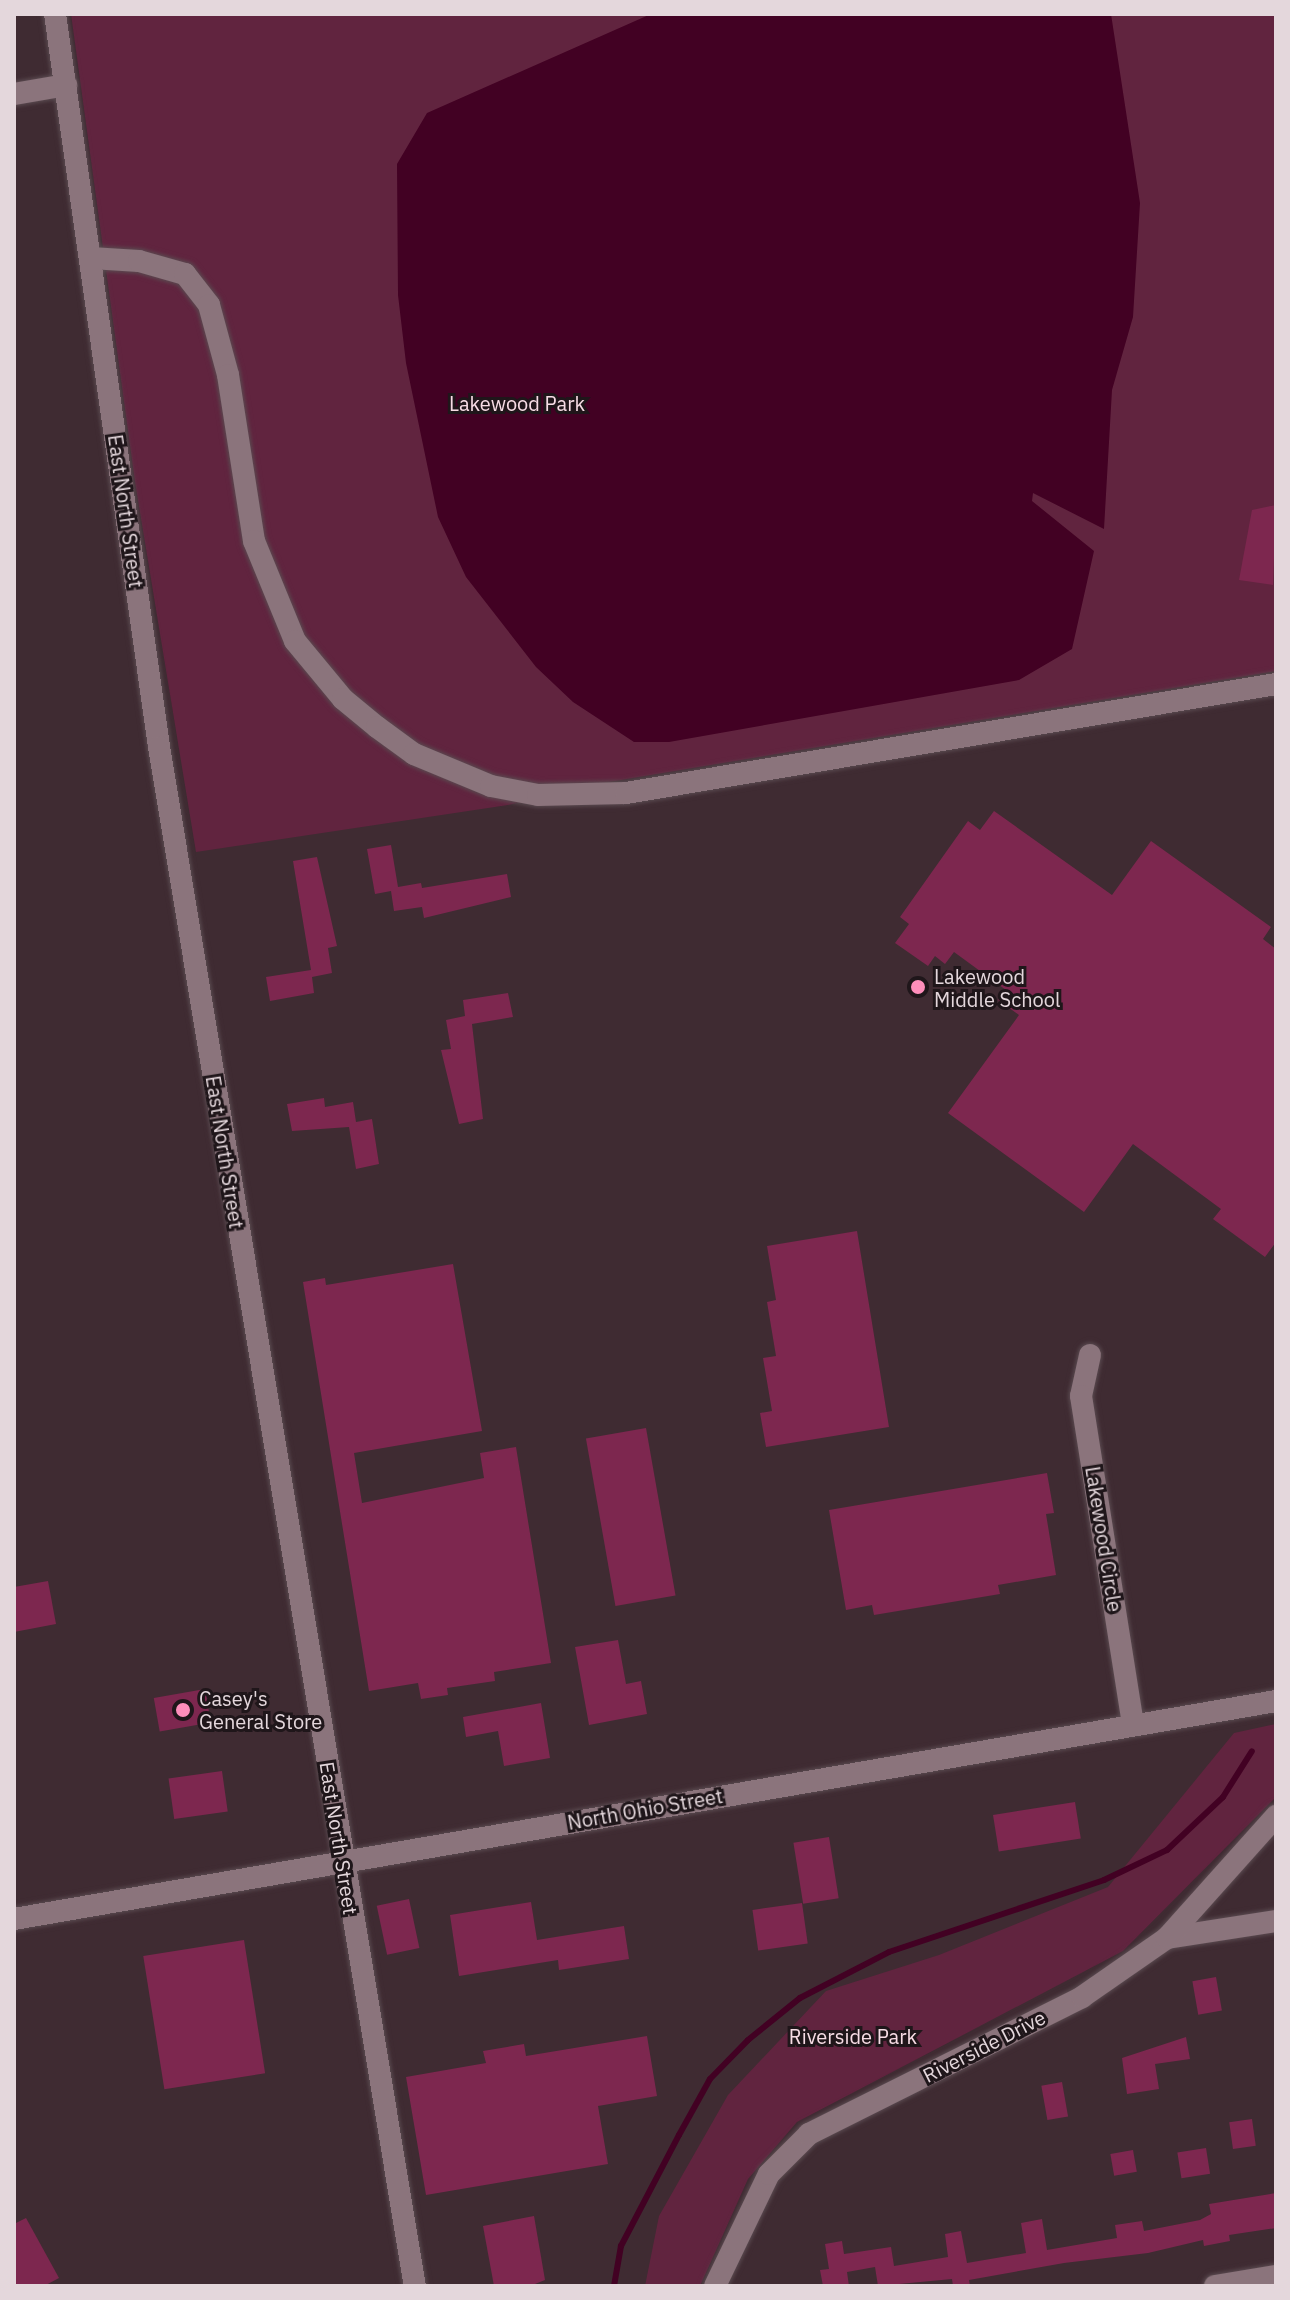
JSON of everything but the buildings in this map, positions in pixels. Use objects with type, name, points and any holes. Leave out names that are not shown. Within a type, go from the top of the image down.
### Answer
[{"type":"street","name":"East North Street","points":[[55,14],[159,747],[415,2286]]},
{"type":"street","points":[[14,94],[66,85]]},
{"type":"street","points":[[91,258],[139,261],[185,274],[209,305],[228,375],[254,541],[295,641],[343,699],[377,727],[414,754],[491,786],[538,795],[626,793],[1276,684]]},
{"type":"street","name":"Lakewood Circle","points":[[1090,1355],[1081,1396],[1133,1724]]},
{"type":"street","name":"North Ohio Street","points":[[14,1919],[1276,1701]]},
{"type":"street","name":"Riverside Drive","points":[[715,2286],[769,2174],[809,2134],[1082,1997],[1167,1938],[1276,1816]]},
{"type":"street","points":[[1167,1938],[1276,1921]]},
{"type":"street","points":[[1215,2286],[1276,2276]]},
{"type":"green space","name":"Lakewood Park","points":[[71,14],[1276,14],[1276,671],[597,784],[508,805],[196,852],[135,482]]},
{"type":"green space","name":"Riverside Park","points":[[1276,1724],[1276,1797],[1123,1951],[797,2122],[748,2179],[700,2286],[645,2286],[659,2216],[728,2095],[826,1991],[939,1955],[1108,1887],[1234,1733]]},
{"type":"shaded area","points":[[651,14],[1111,14],[1140,203],[1133,317],[1112,390],[1104,529],[1033,493],[1032,501],[1094,551],[1072,649],[1019,680],[669,742],[634,742],[573,702],[536,667],[466,577],[438,517],[406,363],[398,295],[397,164],[427,113]]},
{"type":"waterway","points":[[614,2286],[621,2246],[679,2135],[710,2079],[748,2040],[800,1998],[889,1952],[1104,1880],[1167,1850],[1223,1797],[1252,1751]]},
{"type":"place","name":"Lakewood Middle School","points":[[918,987]]},
{"type":"place","name":"Casey's General Store","points":[[183,1710]]}]
